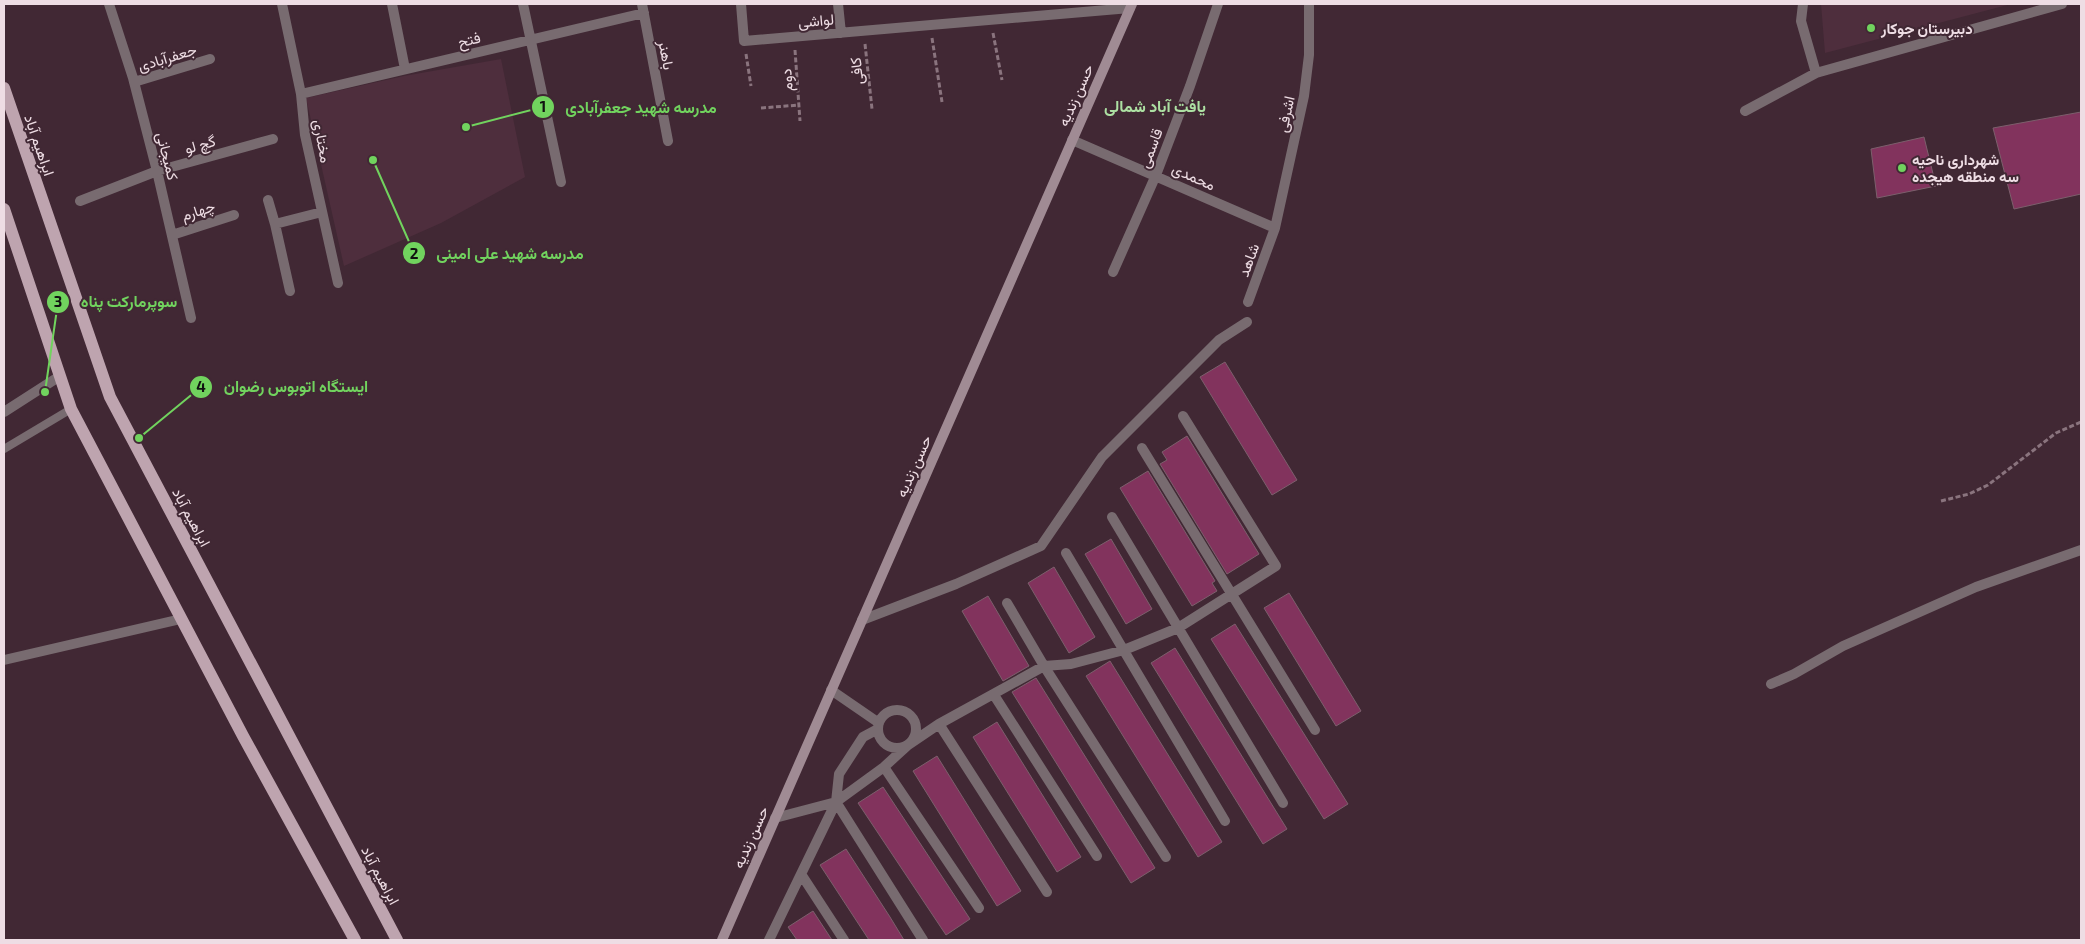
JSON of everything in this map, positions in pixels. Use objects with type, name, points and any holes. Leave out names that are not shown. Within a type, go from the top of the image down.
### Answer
[{"type":"main road","name":"ابراهیم آباد","points":[[4,88],[110,397],[397,940]]},
{"type":"main road","points":[[4,209],[72,409],[181,619],[355,940]]},
{"type":"street","name":"کمیجانی","points":[[108,4],[134,82],[191,318]]},
{"type":"street","name":"مختاری","points":[[282,4],[301,94],[305,136],[338,282]]},
{"type":"street","points":[[392,4],[404,69]]},
{"type":"street","points":[[523,4],[561,182]]},
{"type":"street","points":[[741,4],[744,41]]},
{"type":"street","points":[[838,4],[841,33]]},
{"type":"street","name":"قاسمی","points":[[1112,272],[1156,175],[1218,4]]},
{"type":"street","name":"اشرفی","points":[[1275,228],[1304,96],[1309,55],[1309,4]]},
{"type":"street","points":[[1803,4],[1802,20],[1816,73]]},
{"type":"street","points":[[1745,111],[1816,73],[2062,4]]},
{"type":"street","name":"لواشی","points":[[744,41],[1131,6]]},
{"type":"street","name":"حسن زندیه","points":[[722,940],[1131,6]]},
{"type":"street","name":"فتح","points":[[301,94],[531,40],[643,9]]},
{"type":"street","name":"باهنر","points":[[643,9],[668,141]]},
{"type":"street","name":"جعفرآبادی","points":[[134,82],[210,59]]},
{"type":"street","name":"گچ لو","points":[[80,201],[157,171],[274,139]]},
{"type":"street","name":"محمدی","points":[[1072,140],[1275,228]]},
{"type":"street","points":[[268,200],[290,291]]},
{"type":"street","points":[[275,224],[322,212]]},
{"type":"street","name":"چهارم","points":[[172,235],[234,214]]},
{"type":"street","name":"شاهد","points":[[1248,302],[1275,228]]},
{"type":"street","points":[[862,620],[956,584],[1040,546],[1102,457],[1219,340],[1247,322]]},
{"type":"street","points":[[4,412],[60,376]]},
{"type":"street","points":[[831,690],[879,726],[881,740],[886,744],[896,748],[908,745],[940,724],[1044,666],[1071,664],[1124,650],[1178,628],[1276,566],[1184,416]]},
{"type":"street","points":[[1142,448],[1315,730]]},
{"type":"street","points":[[1112,517],[1283,803]]},
{"type":"street","points":[[1771,684],[1794,674],[1843,646],[1976,587],[2081,550]]},
{"type":"street","points":[[1066,553],[1225,821]]},
{"type":"street","points":[[1007,603],[1044,666],[1166,857]]},
{"type":"street","points":[[4,660],[181,619]]},
{"type":"street","points":[[994,695],[1097,856]]},
{"type":"street","points":[[770,939],[836,802],[839,774],[863,737],[879,726],[888,712],[894,710],[907,712],[915,722],[916,735],[908,745],[884,767],[836,802],[775,818]]},
{"type":"street","points":[[940,724],[1047,892]]},
{"type":"street","points":[[884,767],[979,908]]},
{"type":"street","points":[[836,802],[922,940]]},
{"type":"street","points":[[801,874],[844,940]]},
{"type":"lane","points":[[4,449],[72,409]]},
{"type":"path","points":[[990,20],[1002,80]]},
{"type":"path","points":[[930,25],[942,102]]},
{"type":"path","name":"کافی","points":[[863,31],[872,109]]},
{"type":"path","name":"دوم","points":[[794,37],[800,121]]},
{"type":"path","points":[[744,41],[751,86]]},
{"type":"path","points":[[761,108],[799,105]]},
{"type":"path","points":[[1941,501],[1969,494],[1988,485],[2056,433],[2081,422]]},
{"type":"shaded area","name":"دبیرستان جوکار","points":[[1821,4],[2011,4],[1825,53]]},
{"type":"shaded area","points":[[501,59],[525,177],[441,223],[344,266],[306,98],[404,76]]},
{"type":"building","points":[[2081,112],[2081,194],[2014,209],[1993,128]]},
{"type":"building","name":"شهرداری ناحیه سه منطقه هیجده","points":[[1924,137],[1936,186],[1877,198],[1871,149]]},
{"type":"building","points":[[1225,362],[1297,480],[1272,495],[1200,377]]},
{"type":"building","points":[[1187,436],[1259,554],[1227,574],[1160,464],[1167,460],[1162,452]]},
{"type":"building","points":[[1148,471],[1215,581],[1212,583],[1217,591],[1192,606],[1120,488]]},
{"type":"building","points":[[1111,539],[1152,609],[1126,624],[1085,554]]},
{"type":"building","points":[[1054,567],[1095,637],[1069,653],[1028,583]]},
{"type":"building","points":[[1289,593],[1361,711],[1336,726],[1264,608]]},
{"type":"building","points":[[988,596],[1029,666],[1003,681],[962,611]]},
{"type":"building","points":[[1235,624],[1348,804],[1324,819],[1211,639]]},
{"type":"building","points":[[1175,648],[1287,829],[1263,844],[1151,663]]},
{"type":"building","points":[[1110,661],[1222,842],[1198,857],[1086,676]]},
{"type":"building","points":[[1036,678],[1155,868],[1131,883],[1012,692]]},
{"type":"building","points":[[997,722],[1081,857],[1057,872],[973,737]]},
{"type":"building","points":[[937,756],[1021,891],[997,906],[913,771]]},
{"type":"building","points":[[883,787],[970,919],[946,935],[858,803]]},
{"type":"building","points":[[846,849],[904,940],[869,940],[820,865]]},
{"type":"building","points":[[813,911],[832,940],[797,940],[788,927]]},
{"type":"place","name":"دبیرستان جوکار","points":[[1871,28]]},
{"type":"place","name":"مدرسه شهید جعفرآبادی","points":[[466,127]]},
{"type":"place","name":"مدرسه شهید علی امینی","points":[[373,160]]},
{"type":"place","name":"شهرداری ناحیه سه منطقه هیجده","points":[[1902,168]]},
{"type":"place","name":"سوپرمارکت پناه","points":[[45,392]]},
{"type":"place","name":"ایستگاه اتوبوس رضوان","points":[[139,438]]},
{"type":"district","name":"یافت آباد شمالی","points":[[1155,105]]}]
